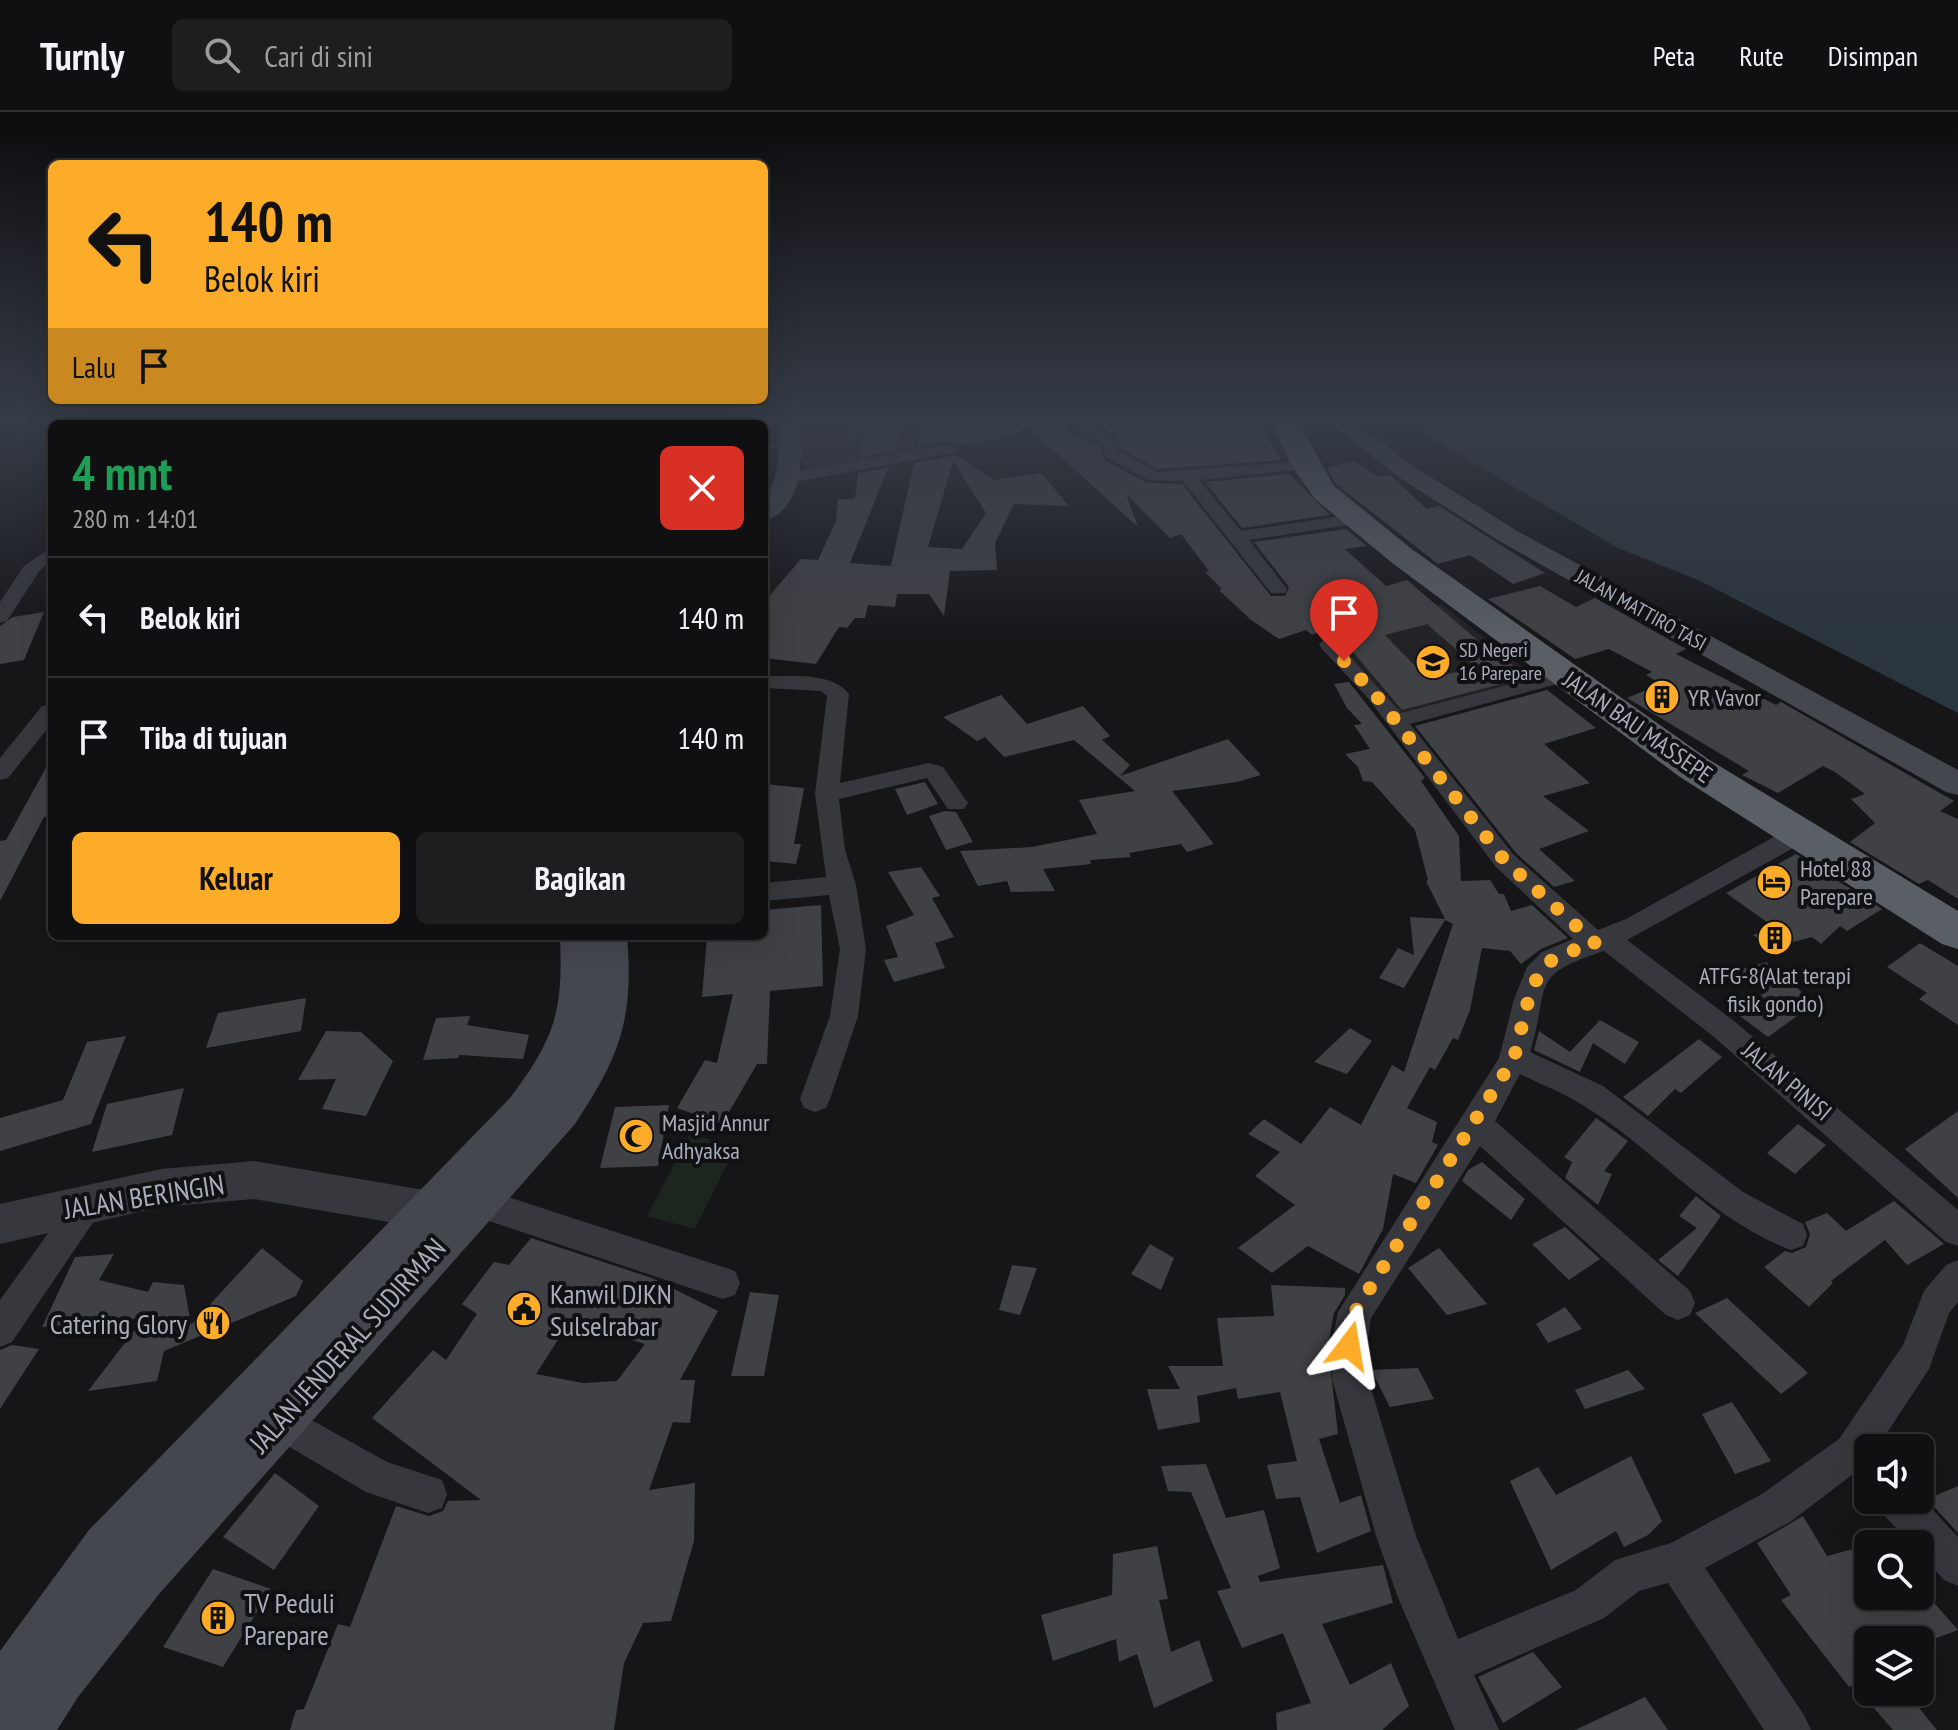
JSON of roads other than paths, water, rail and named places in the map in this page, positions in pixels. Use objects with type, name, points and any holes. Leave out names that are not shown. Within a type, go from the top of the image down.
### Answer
[{"type":"highway","name":"JALAN BAU MASSEPE","points":[[1326,494],[1565,676],[1694,768],[1958,932]]},
{"type":"main road","name":"JALAN MATTIRO TASI","points":[[1441,494],[1510,537],[1958,769]]},
{"type":"main road","name":"JALAN MATTIRO TASI","points":[[1460,494],[1637,602],[1958,784]]},
{"type":"main road","name":"JALAN JENDERAL SUDIRMAN","points":[[28,1680],[139,1572],[279,1420],[457,1209],[567,1050],[579,1020],[582,978],[579,940]]},
{"type":"main road","name":"JALAN JENDERAL SUDIRMAN","points":[[20,1730],[28,1680],[110,1551],[559,1111],[587,1072],[605,1032],[611,1004],[608,940]]},
{"type":"street","points":[[1202,494],[1278,589]]},
{"type":"street","points":[[1237,537],[1356,519]]},
{"type":"street","points":[[0,617],[33,566],[48,555]]},
{"type":"street","name":"JALAN PINISI","points":[[1329,645],[1395,721],[1505,861],[1602,942],[1736,1038],[1958,1231]]},
{"type":"street","points":[[1395,721],[1565,676]]},
{"type":"street","points":[[768,682],[826,685],[838,694],[827,794],[833,850],[843,885],[853,949],[844,1016],[815,1099]]},
{"type":"street","points":[[0,773],[48,713]]},
{"type":"street","points":[[827,794],[933,770],[956,803]]},
{"type":"street","points":[[1477,1730],[1447,1665],[1396,1536],[1350,1379],[1349,1346],[1355,1312],[1514,1058],[1531,989],[1545,965],[1561,954],[1602,942],[1799,834]]},
{"type":"street","points":[[768,892],[843,885]]},
{"type":"street","points":[[1514,1058],[1592,1095],[1732,1202],[1791,1235]]},
{"type":"street","points":[[1476,1123],[1678,1303]]},
{"type":"street","name":"JALAN BERINGIN","points":[[0,1224],[161,1188],[254,1180],[457,1209]]},
{"type":"street","points":[[0,1330],[89,1202]]},
{"type":"street","points":[[457,1209],[723,1283]]},
{"type":"street","points":[[1874,1434],[1916,1356],[1936,1303],[1958,1276]]},
{"type":"street","points":[[279,1420],[379,1479],[428,1494]]},
{"type":"street","points":[[1447,1665],[1590,1604],[1629,1574],[1677,1561],[1854,1463]]},
{"type":"street","points":[[1910,1514],[1958,1566]]},
{"type":"street","points":[[1677,1561],[1789,1730]]},
{"type":"place","name":"SD Negeri 16 Parepare","points":[[1433,662]]},
{"type":"place","name":"YR Vavor","points":[[1662,697]]},
{"type":"place","name":"Hotel 88 Parepare","points":[[1774,882]]},
{"type":"place","name":"ATFG-8(Alat terapi fisik gondo)","points":[[1775,938]]},
{"type":"place","name":"Masjid Annur Adhyaksa","points":[[636,1136]]},
{"type":"place","name":"Kanwil DJKN Sulselrabar","points":[[524,1309]]},
{"type":"place","name":"Catering Glory","points":[[213,1323]]},
{"type":"place","name":"TV Peduli Parepare","points":[[218,1618]]}]
